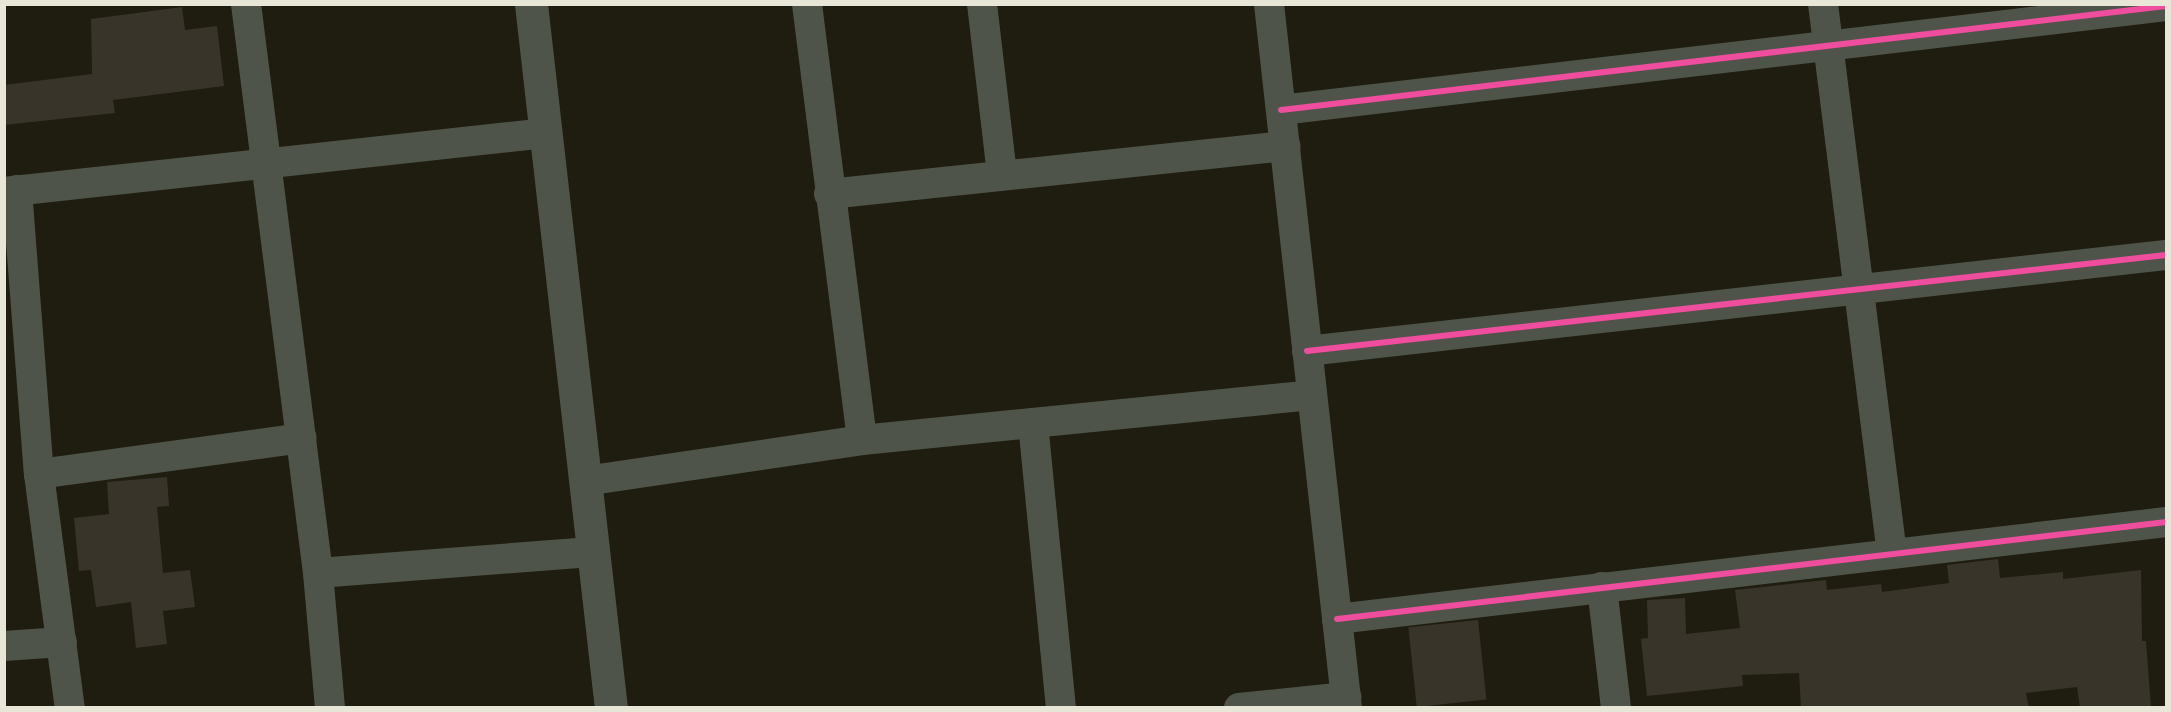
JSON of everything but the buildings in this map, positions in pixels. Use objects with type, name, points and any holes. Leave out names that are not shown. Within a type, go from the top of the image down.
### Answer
[{"type":"street","points":[[246,4],[302,438],[318,573],[330,708]]},
{"type":"street","points":[[531,4],[611,708]]},
{"type":"street","points":[[807,4],[829,194],[862,440]]},
{"type":"street","points":[[982,4],[1002,173]]},
{"type":"street","points":[[1239,708],[1346,702],[1269,4]]},
{"type":"street","points":[[1823,4],[1892,554]]},
{"type":"street","points":[[1281,110],[1827,49],[2166,6]]},
{"type":"street","points":[[70,708],[39,474],[11,191],[546,133]]},
{"type":"street","points":[[829,194],[1002,173],[1285,146]]},
{"type":"street","points":[[1308,351],[2166,255]]},
{"type":"street","points":[[585,481],[862,440],[1312,395]]},
{"type":"street","points":[[1033,423],[1061,708]]},
{"type":"street","points":[[39,474],[302,438]]},
{"type":"street","points":[[1337,619],[2166,522]]},
{"type":"street","points":[[318,573],[594,552]]},
{"type":"street","points":[[1602,587],[1616,708]]},
{"type":"street","points":[[4,646],[62,642]]},
{"type":"cycle path","points":[[1281,110],[2166,6]]},
{"type":"cycle path","points":[[1307,351],[2166,255]]},
{"type":"cycle path","points":[[1337,619],[2166,522]]}]
